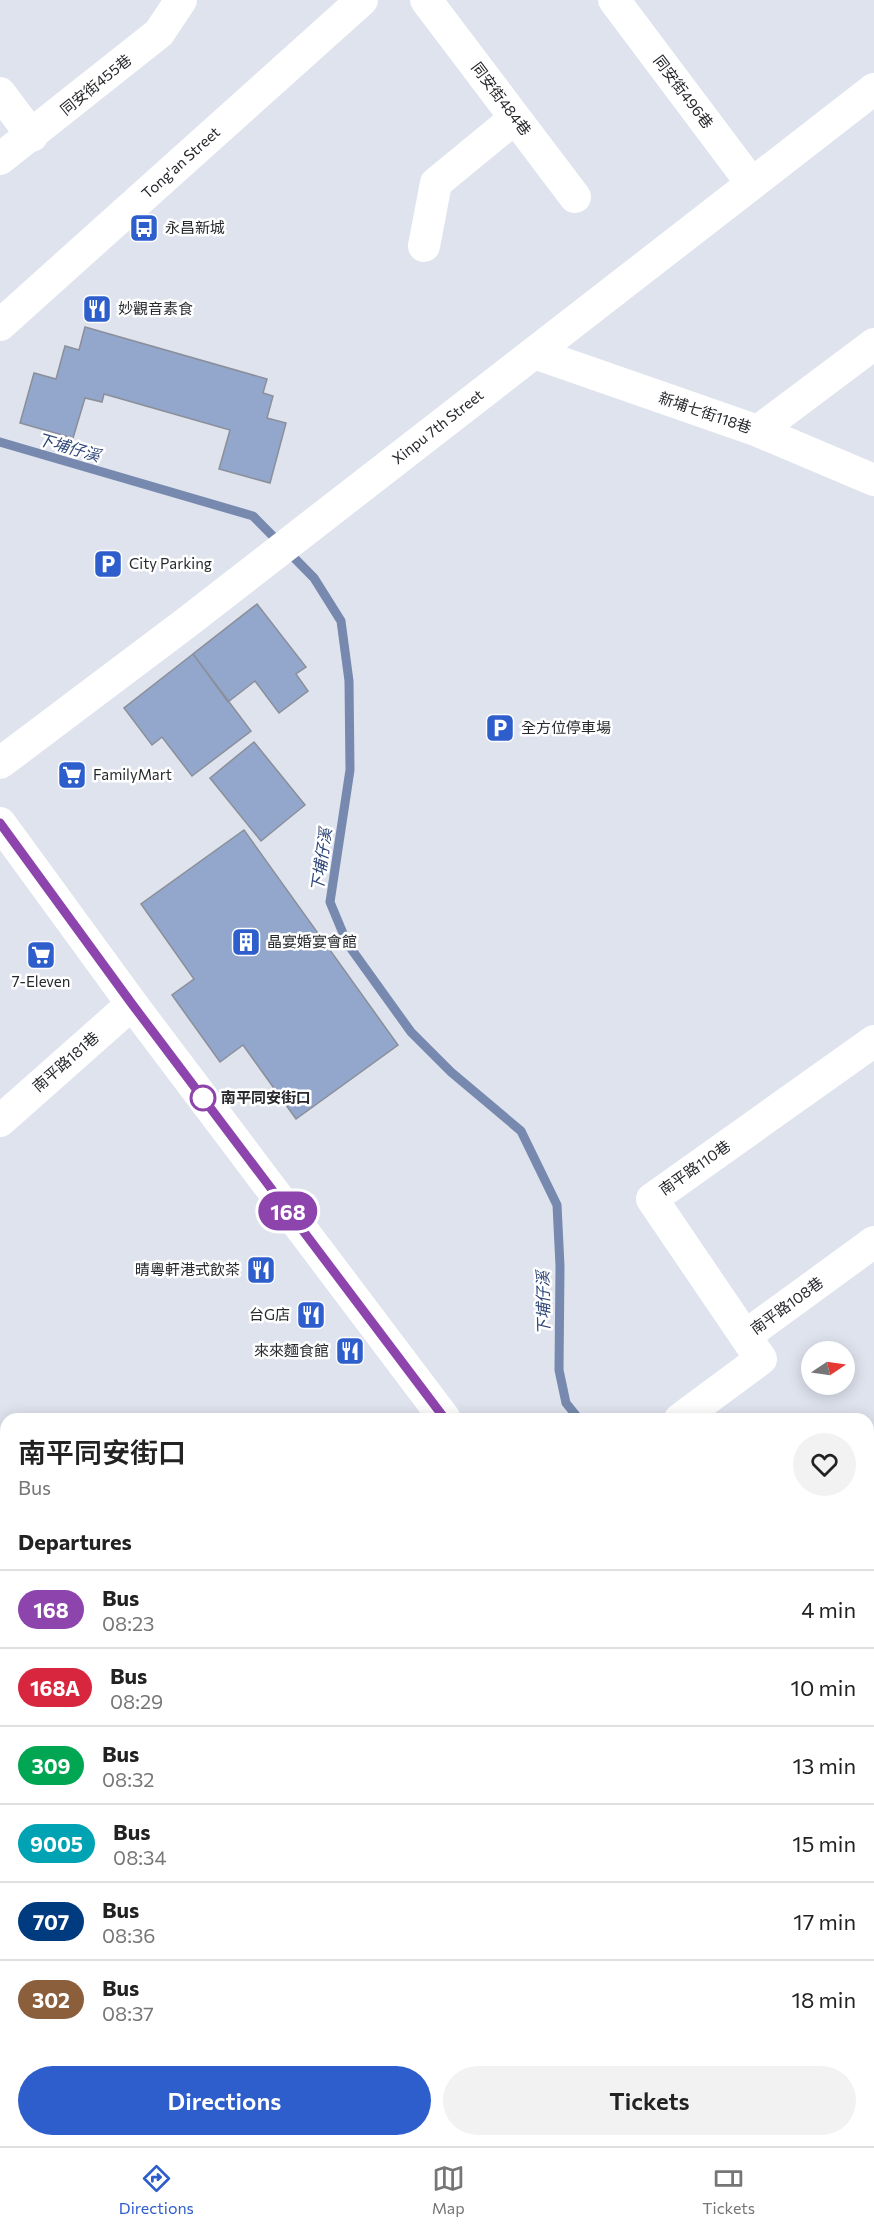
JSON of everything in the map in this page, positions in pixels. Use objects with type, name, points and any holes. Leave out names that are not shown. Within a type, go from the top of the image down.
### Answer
[{"type":"street","name":"同安街455巷","points":[[0,159],[32,136],[159,33],[181,0]]},
{"type":"street","name":"Tong'an Street","points":[[0,325],[362,0]]},
{"type":"street","name":"同安街484巷","points":[[426,0],[575,197]]},
{"type":"street","name":"同安街496巷","points":[[614,0],[752,184]]},
{"type":"street","name":"Xinpu 7th Street","points":[[0,763],[304,532],[874,89]]},
{"type":"street","points":[[0,93],[32,136]]},
{"type":"street","points":[[424,246],[436,183],[515,118]]},
{"type":"street","points":[[758,431],[874,344]]},
{"type":"street","name":"新埔七街118巷","points":[[534,353],[758,431],[874,480]]},
{"type":"street","points":[[0,823],[132,1004],[441,1413]]},
{"type":"street","name":"南平路181巷","points":[[0,1121],[132,1004]]},
{"type":"street","name":"南平路110巷","points":[[745,1336],[652,1199],[874,1041]]},
{"type":"street","name":"南平路108巷","points":[[688,1413],[760,1359],[745,1336],[874,1242]]},
{"type":"building","points":[[85,327],[267,379],[263,393],[273,396],[267,418],[286,423],[270,483],[219,469],[230,430],[104,394],[102,402],[85,398],[73,438],[20,423],[34,373],[56,379],[65,346],[79,350]]},
{"type":"building","points":[[257,604],[306,667],[296,674],[308,691],[279,713],[255,681],[228,702],[193,654]]},
{"type":"building","points":[[193,654],[251,731],[192,776],[162,737],[152,745],[124,708]]},
{"type":"building","points":[[254,742],[305,805],[261,841],[210,778]]},
{"type":"building","name":"晶宴婚宴會館","points":[[244,830],[398,1045],[296,1119],[243,1045],[220,1062],[172,995],[194,979],[141,904]]},
{"type":"waterway","name":"下埔仔溪","points":[[0,442],[253,516],[314,578],[341,621],[349,681],[350,770],[330,902],[347,943],[411,1032],[451,1072],[521,1131],[557,1205],[560,1266],[559,1370],[566,1403],[574,1413]]},
{"type":"bus line","name":"168","points":[[0,823],[132,1004],[440,1413]]},
{"type":"place","name":"永昌新城","points":[[144,228]]},
{"type":"place","name":"妙觀音素食","points":[[97,309]]},
{"type":"place","name":"City Parking","points":[[108,564]]},
{"type":"place","name":"全方位停車場","points":[[500,728]]},
{"type":"place","name":"FamilyMart","points":[[72,775]]},
{"type":"place","name":"晶宴婚宴會館","points":[[246,942]]},
{"type":"place","name":"7-Eleven","points":[[41,955]]},
{"type":"place","name":"南平同安街口","points":[[203,1098]]},
{"type":"place","name":"晴粵軒港式飲茶","points":[[261,1270]]},
{"type":"place","name":"台G店","points":[[311,1315]]},
{"type":"place","name":"來來麵食館","points":[[350,1351]]}]
